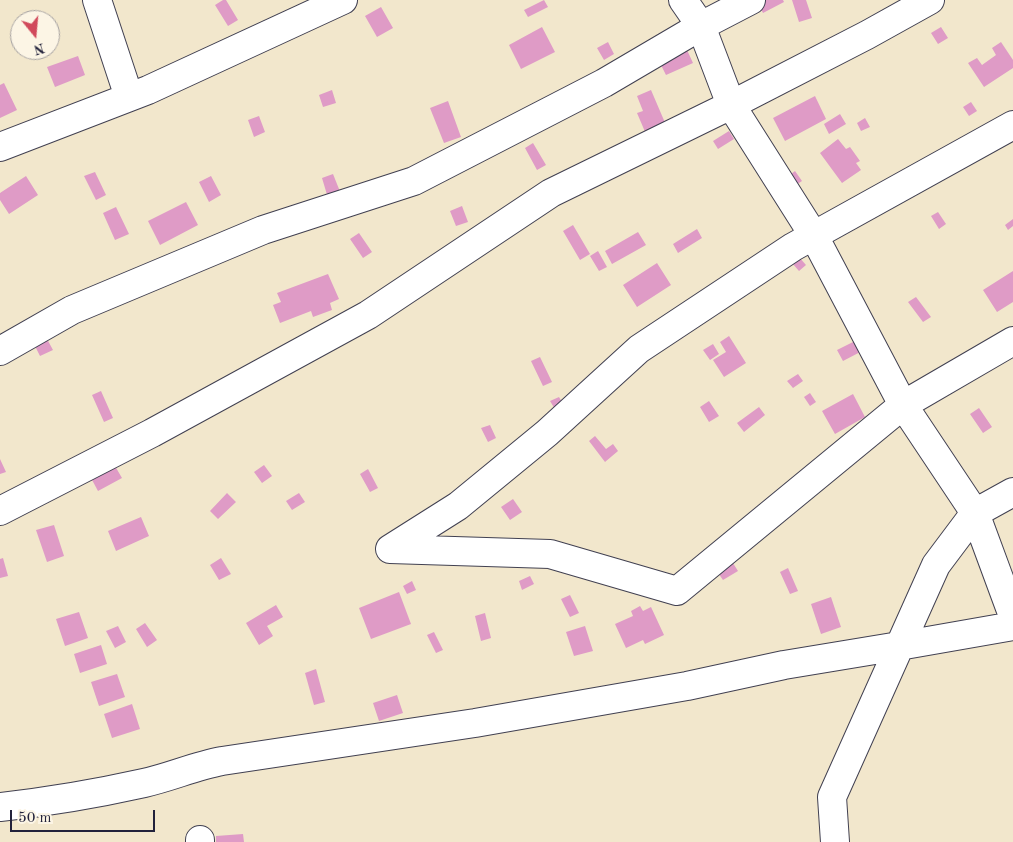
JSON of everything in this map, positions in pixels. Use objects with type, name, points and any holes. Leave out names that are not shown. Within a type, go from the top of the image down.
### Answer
[{"type":"street","points":[[97,0],[129,97]]},
{"type":"street","points":[[0,147],[129,97],[343,0]]},
{"type":"street","points":[[683,0],[701,26],[731,105],[814,236],[902,405],[975,513],[1013,616]]},
{"type":"street","points":[[0,351],[72,310],[263,230],[414,181],[604,83],[701,26],[751,0]]},
{"type":"street","points":[[0,511],[152,433],[368,315],[551,192],[731,105],[867,35],[930,0]]},
{"type":"street","points":[[1013,125],[793,247],[639,349],[546,433],[458,506],[390,549],[550,554],[677,591],[902,405],[1013,340]]},
{"type":"street","points":[[834,842],[832,796],[936,564],[975,513],[1013,492]]},
{"type":"street","points":[[0,807],[146,783],[204,764],[484,721],[686,686],[784,665],[1013,626]]},
{"type":"building","points":[[226,0],[238,20],[228,26],[215,5]]},
{"type":"building","points":[[544,0],[548,7],[528,17],[524,10]]},
{"type":"building","points":[[764,0],[783,0],[784,2],[763,13],[758,3]]},
{"type":"building","points":[[792,0],[806,0],[812,18],[799,22]]},
{"type":"building","points":[[381,7],[393,28],[377,37],[365,16]]},
{"type":"building","points":[[542,27],[555,52],[521,69],[509,45]]},
{"type":"building","points":[[941,27],[948,38],[938,44],[931,33]]},
{"type":"building","points":[[608,42],[614,54],[604,60],[597,48]]},
{"type":"building","points":[[1001,42],[1013,60],[1013,68],[984,87],[968,63],[977,58],[982,65],[996,55],[992,48]]},
{"type":"building","points":[[687,50],[693,63],[666,75],[660,63]]},
{"type":"building","points":[[78,56],[85,75],[55,87],[47,67]]},
{"type":"building","points":[[4,83],[17,110],[0,118],[0,85]]},
{"type":"building","points":[[332,90],[336,103],[323,107],[319,95]]},
{"type":"building","points":[[651,90],[666,125],[646,134],[637,113],[643,111],[637,96]]},
{"type":"building","points":[[815,96],[826,119],[785,141],[773,118]]},
{"type":"building","points":[[448,101],[461,137],[444,143],[430,108]]},
{"type":"building","points":[[971,102],[977,111],[969,116],[963,107]]},
{"type":"building","points":[[840,114],[846,124],[829,134],[824,124]]},
{"type":"building","points":[[259,116],[265,132],[254,137],[248,120]]},
{"type":"building","points":[[865,118],[870,127],[861,131],[857,123]]},
{"type":"building","points":[[729,131],[734,139],[718,149],[713,141]]},
{"type":"building","points":[[838,139],[846,149],[850,147],[860,161],[856,163],[861,170],[842,183],[820,153]]},
{"type":"building","points":[[533,143],[546,165],[537,170],[525,148]]},
{"type":"building","points":[[795,171],[802,181],[793,187],[786,178]]},
{"type":"building","points":[[95,172],[106,195],[96,200],[84,176]]},
{"type":"building","points":[[333,174],[341,194],[328,198],[322,178]]},
{"type":"building","points":[[26,176],[38,195],[9,214],[0,200],[0,193]]},
{"type":"building","points":[[211,176],[221,195],[209,202],[199,182]]},
{"type":"building","points":[[186,202],[198,225],[160,245],[148,221]]},
{"type":"building","points":[[462,206],[468,222],[456,226],[450,211]]},
{"type":"building","points":[[116,207],[129,234],[115,240],[103,213]]},
{"type":"building","points":[[938,212],[946,224],[939,229],[931,216]]},
{"type":"building","points":[[1013,219],[1013,226],[1008,230],[1005,225]]},
{"type":"building","points":[[573,225],[590,254],[580,260],[563,231]]},
{"type":"building","points":[[697,229],[702,238],[678,253],[673,244]]},
{"type":"building","points":[[638,232],[646,245],[612,264],[605,251]]},
{"type":"building","points":[[359,233],[372,252],[363,258],[350,239]]},
{"type":"building","points":[[598,251],[607,267],[599,271],[590,256]]},
{"type":"building","points":[[799,257],[806,265],[799,271],[792,263]]},
{"type":"building","points":[[657,263],[671,285],[637,307],[623,285]]},
{"type":"building","points":[[1013,271],[1013,302],[997,312],[983,290]]},
{"type":"building","points":[[328,274],[339,299],[330,303],[332,310],[313,317],[311,311],[280,323],[273,305],[281,302],[277,293]]},
{"type":"building","points":[[916,297],[931,317],[923,322],[908,302]]},
{"type":"building","points":[[729,336],[746,363],[724,377],[713,360],[726,352],[720,342]]},
{"type":"building","points":[[861,338],[866,349],[843,361],[837,350]]},
{"type":"building","points":[[47,339],[53,350],[40,356],[35,346]]},
{"type":"building","points":[[713,344],[719,354],[710,360],[703,350]]},
{"type":"building","points":[[540,357],[552,382],[543,386],[531,361]]},
{"type":"building","points":[[798,374],[803,381],[793,388],[787,381]]},
{"type":"building","points":[[101,391],[113,418],[104,422],[92,395]]},
{"type":"building","points":[[810,393],[816,402],[810,406],[804,397]]},
{"type":"building","points":[[853,394],[865,417],[835,434],[822,411]]},
{"type":"building","points":[[559,397],[566,409],[558,414],[550,401]]},
{"type":"building","points":[[709,401],[719,416],[709,422],[700,407]]},
{"type":"building","points":[[759,407],[765,415],[744,432],[737,423]]},
{"type":"building","points":[[979,408],[992,427],[983,433],[970,414]]},
{"type":"building","points":[[490,425],[496,438],[488,442],[481,428]]},
{"type":"building","points":[[595,436],[606,449],[613,444],[618,451],[605,462],[589,441]]},
{"type":"building","points":[[0,459],[6,472],[0,474]]},
{"type":"building","points":[[264,465],[272,476],[262,483],[254,472]]},
{"type":"building","points":[[115,466],[122,478],[98,491],[91,478]]},
{"type":"building","points":[[368,469],[378,488],[370,492],[360,474]]},
{"type":"building","points":[[227,493],[236,502],[218,519],[210,511]]},
{"type":"building","points":[[299,493],[305,502],[292,510],[286,501]]},
{"type":"building","points":[[513,499],[522,512],[510,520],[501,507]]},
{"type":"building","points":[[141,517],[149,536],[116,551],[108,531]]},
{"type":"building","points":[[54,525],[64,556],[47,562],[36,530]]},
{"type":"building","points":[[3,558],[8,576],[0,578],[0,559]]},
{"type":"building","points":[[221,558],[231,574],[219,580],[210,565]]},
{"type":"building","points":[[731,560],[738,571],[723,580],[716,570]]},
{"type":"building","points":[[788,568],[798,591],[790,594],[780,572]]},
{"type":"building","points":[[530,576],[534,584],[522,590],[519,581]]},
{"type":"building","points":[[412,581],[416,590],[407,594],[403,586]]},
{"type":"building","points":[[399,592],[411,624],[371,639],[359,608]]},
{"type":"building","points":[[570,595],[579,613],[570,617],[561,599]]},
{"type":"building","points":[[831,597],[841,627],[821,634],[811,604]]},
{"type":"building","points":[[276,605],[283,617],[267,626],[273,636],[259,645],[246,623]]},
{"type":"building","points":[[640,606],[643,611],[651,607],[664,635],[645,644],[643,640],[626,648],[615,624],[633,616],[631,611]]},
{"type":"building","points":[[79,612],[88,638],[65,646],[56,619]]},
{"type":"building","points":[[485,613],[491,638],[481,641],[475,616]]},
{"type":"building","points":[[145,623],[157,640],[147,647],[136,629]]},
{"type":"building","points":[[118,626],[126,642],[115,648],[106,631]]},
{"type":"building","points":[[585,626],[593,651],[574,656],[566,632]]},
{"type":"building","points":[[434,632],[443,650],[436,653],[427,635]]},
{"type":"building","points":[[101,645],[107,664],[80,673],[74,654]]},
{"type":"building","points":[[316,669],[325,702],[314,705],[305,673]]},
{"type":"building","points":[[117,674],[125,697],[99,706],[91,682]]},
{"type":"building","points":[[397,695],[403,713],[379,721],[373,703]]},
{"type":"building","points":[[132,704],[140,729],[112,738],[104,714]]},
{"type":"building","points":[[243,834],[244,842],[216,842],[216,836]]}]
